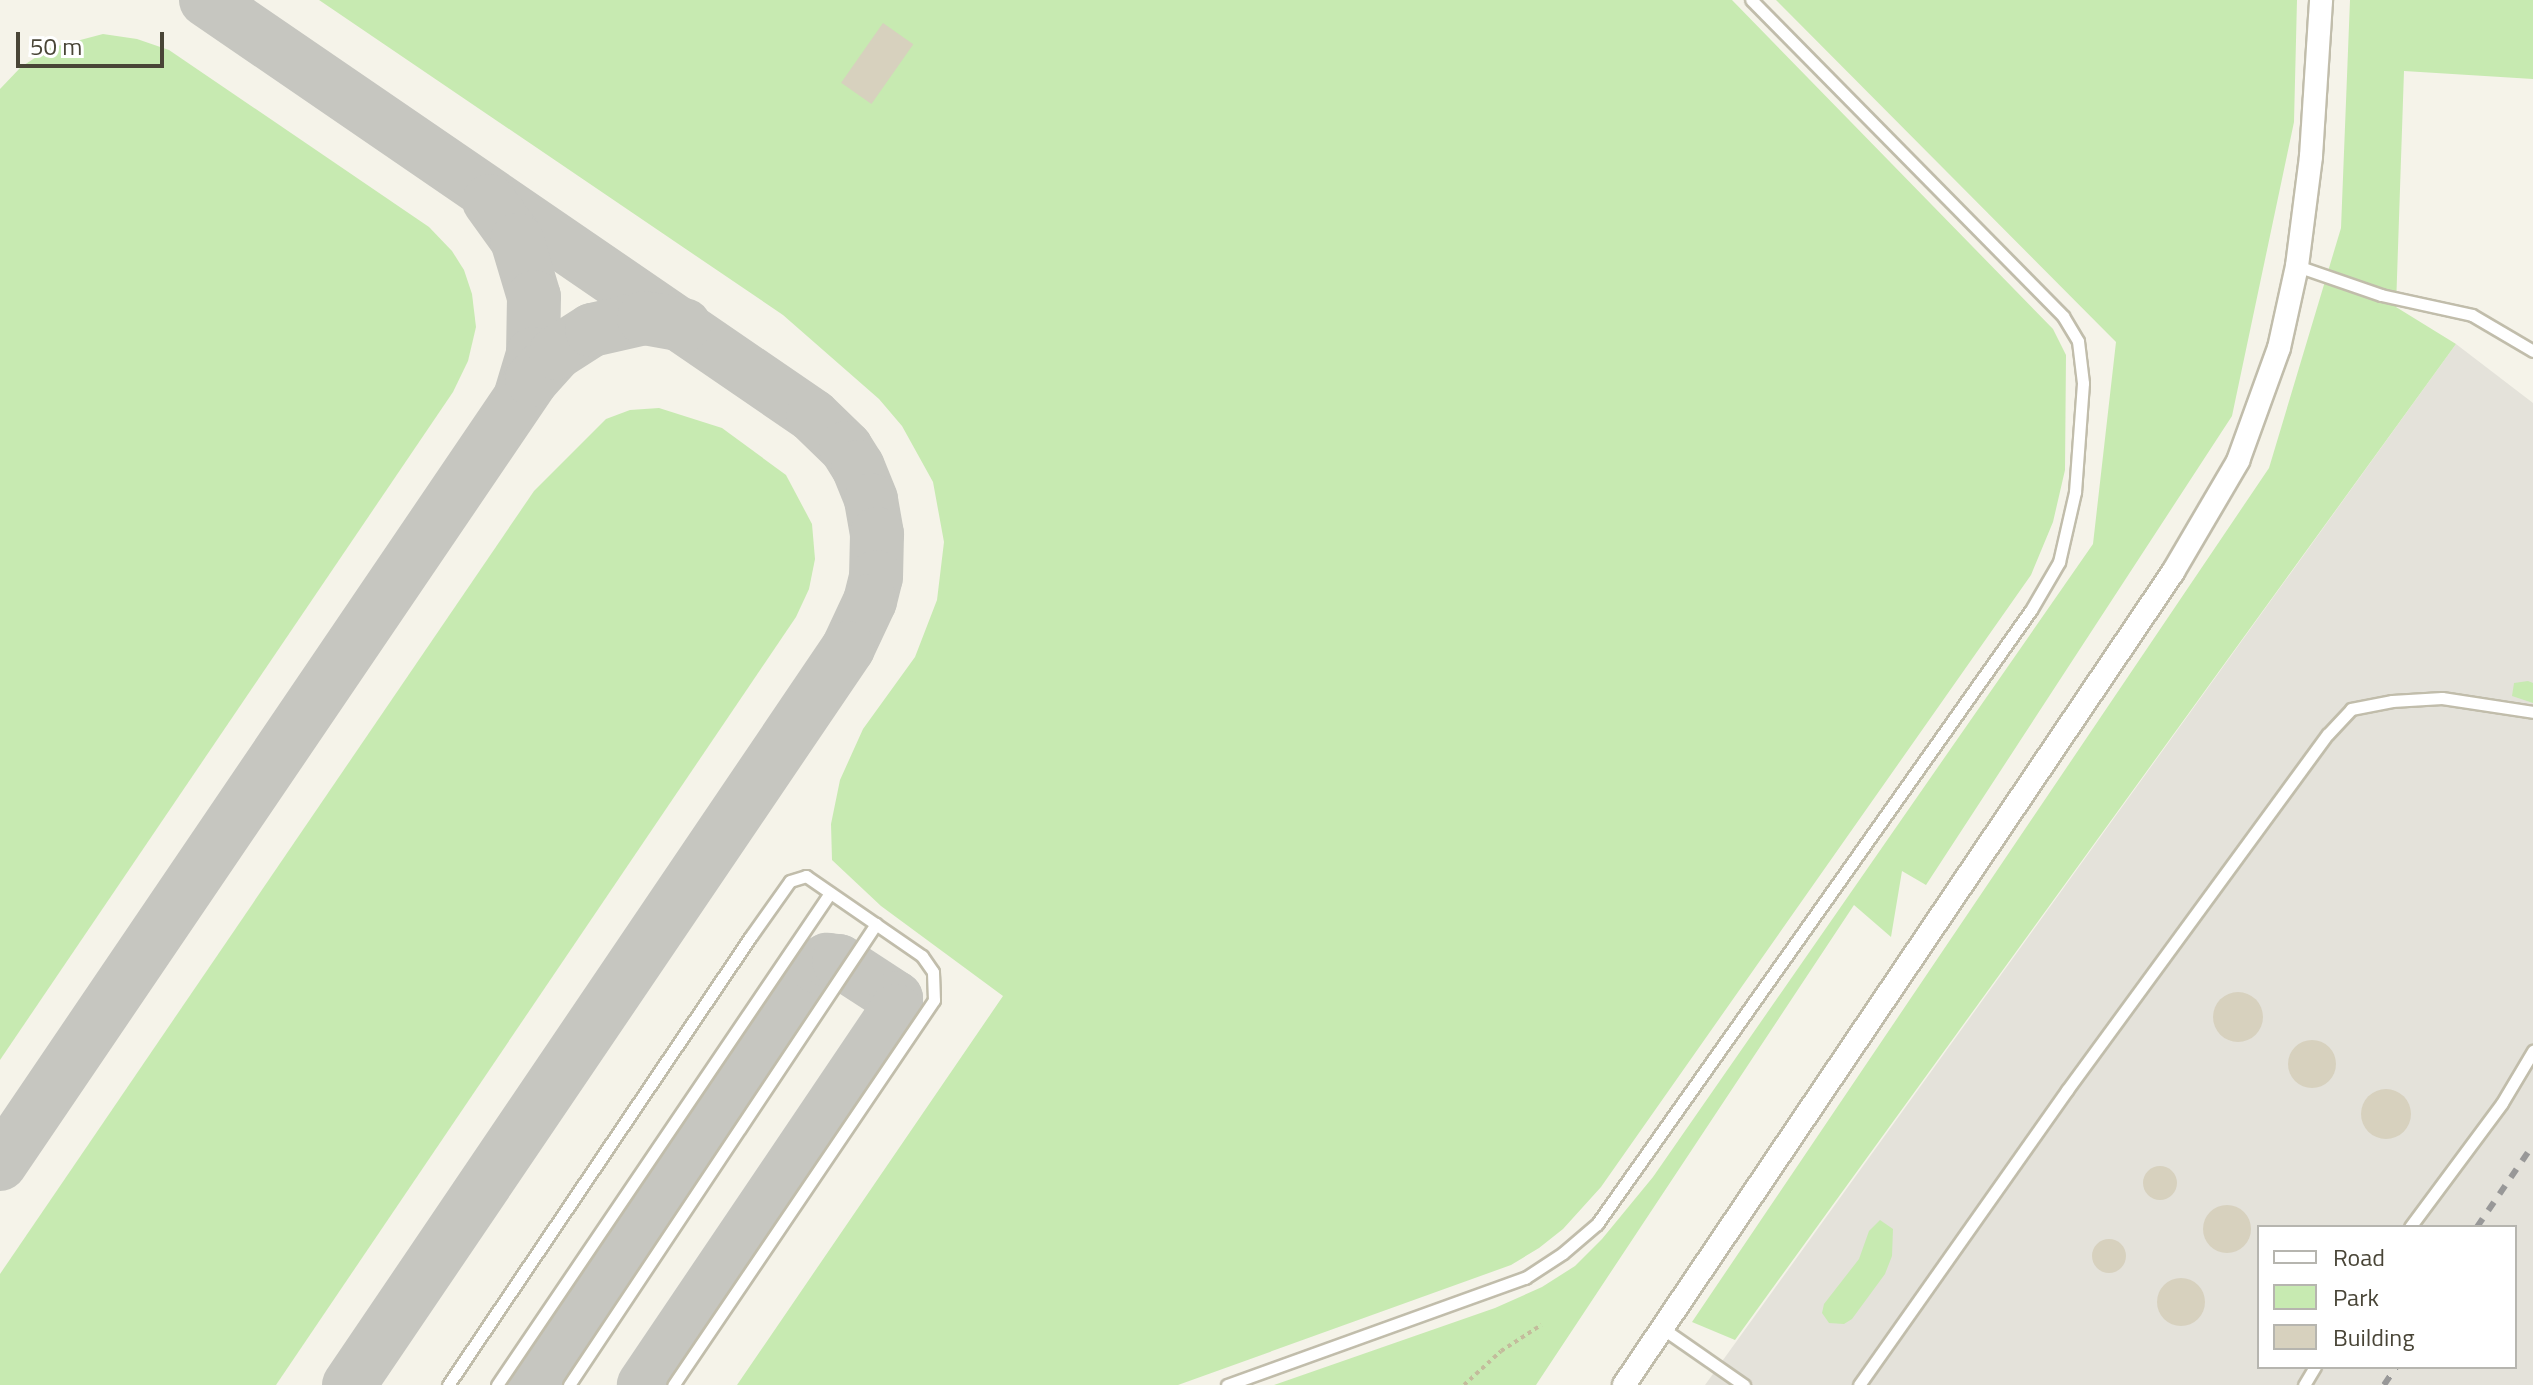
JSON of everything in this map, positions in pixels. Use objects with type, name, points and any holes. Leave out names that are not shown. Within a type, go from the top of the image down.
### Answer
[{"type":"street","points":[[1624,1385],[2208,517],[2238,461],[2279,348],[2297,266],[2311,156],[2321,0]]},
{"type":"lane","points":[[1227,1385],[1525,1278],[1563,1253],[1597,1224],[2031,610],[2059,562],[2075,492],[2083,383],[2078,341],[2063,316],[1751,0]]},
{"type":"lane","points":[[2297,266],[2381,295],[2472,315],[2533,351]]},
{"type":"lane","points":[[1859,1385],[2067,1090],[2328,734],[2351,709],[2392,701],[2442,698],[2533,712]]},
{"type":"lane","points":[[448,1385],[790,881],[806,876],[922,956],[933,972],[934,1000],[673,1385]]},
{"type":"lane","points":[[497,1385],[830,893]]},
{"type":"lane","points":[[569,1385],[876,924]]},
{"type":"lane","points":[[2411,1225],[2502,1103],[2533,1051]]},
{"type":"lane","points":[[1662,1328],[1728,1380],[1744,1385]]},
{"type":"path","points":[[1464,1385],[1501,1351],[1541,1325]]},
{"type":"shaded area","points":[[2456,344],[2533,403],[2533,1385],[1705,1385]]},
{"type":"green space","points":[[319,0],[1732,0],[2053,329],[2066,355],[2065,470],[2053,522],[2031,575],[1601,1187],[1563,1229],[1539,1248],[1511,1265],[1178,1385],[737,1385],[1003,996],[881,906],[832,860],[831,824],[840,780],[863,729],[915,657],[937,600],[944,542],[933,482],[902,426],[879,399],[783,315]]},
{"type":"green space","points":[[1776,0],[2297,0],[2294,122],[2232,416],[1926,885],[1902,871],[1891,937],[1854,905],[1536,1385],[1274,1385],[1495,1308],[1542,1287],[1575,1266],[1602,1239],[1653,1177],[2093,544],[2116,342]]},
{"type":"green space","points":[[2350,0],[2533,0],[2533,79],[2404,71],[2396,307],[2456,344],[1735,1340],[1692,1322],[2269,468],[2341,228]]},
{"type":"green space","points":[[103,34],[137,39],[169,50],[429,227],[452,251],[464,270],[472,294],[476,327],[468,361],[453,392],[0,1060],[0,89],[21,67],[50,48]]},
{"type":"green space","points":[[659,408],[722,428],[786,475],[812,524],[815,559],[809,589],[796,617],[276,1385],[0,1385],[0,1274],[534,491],[606,419],[630,410]]},
{"type":"green space","points":[[2514,683],[2533,683],[2533,703],[2512,696]]},
{"type":"green space","points":[[1880,1220],[1893,1229],[1892,1256],[1885,1274],[1852,1319],[1844,1324],[1829,1323],[1822,1313],[1824,1304],[1859,1259],[1869,1231]]},
{"type":"building","points":[[883,23],[913,44],[871,104],[841,83]]},
{"type":"building","points":[[2228,993],[2248,993],[2262,1007],[2262,1027],[2248,1041],[2228,1041],[2214,1027],[2214,1007]]},
{"type":"building","points":[[2312,1040],[2329,1047],[2336,1064],[2329,1081],[2312,1088],[2295,1081],[2288,1064],[2295,1047]]},
{"type":"building","points":[[2386,1089],[2403,1097],[2411,1114],[2403,1131],[2386,1139],[2369,1131],[2361,1114],[2369,1097]]},
{"type":"building","points":[[2160,1166],[2172,1171],[2177,1183],[2172,1195],[2160,1200],[2148,1195],[2143,1183],[2148,1171]]},
{"type":"building","points":[[2227,1205],[2244,1212],[2251,1229],[2244,1246],[2227,1253],[2210,1246],[2203,1229],[2210,1212]]},
{"type":"building","points":[[2109,1239],[2121,1244],[2126,1256],[2121,1268],[2109,1273],[2097,1268],[2092,1256],[2097,1244]]},
{"type":"building","points":[[2181,1278],[2198,1285],[2205,1302],[2198,1319],[2181,1326],[2164,1319],[2157,1302],[2164,1285]]},
{"type":"taxiway","points":[[206,0],[813,416],[846,448],[858,467],[871,500],[877,534],[876,577],[870,601],[848,648],[349,1385]]},
{"type":"taxiway","points":[[489,201],[517,240],[534,297],[533,354],[521,394]]},
{"type":"taxiway","points":[[0,1164],[532,380],[556,353],[592,330],[644,318],[684,325]]},
{"type":"taxiway","points":[[532,1385],[816,966],[827,960],[839,961],[896,998],[896,1011],[644,1385]]},
{"type":"railway","points":[[2478,1225],[2533,1145]]},
{"type":"railway","points":[[2384,1385],[2395,1369]]}]
